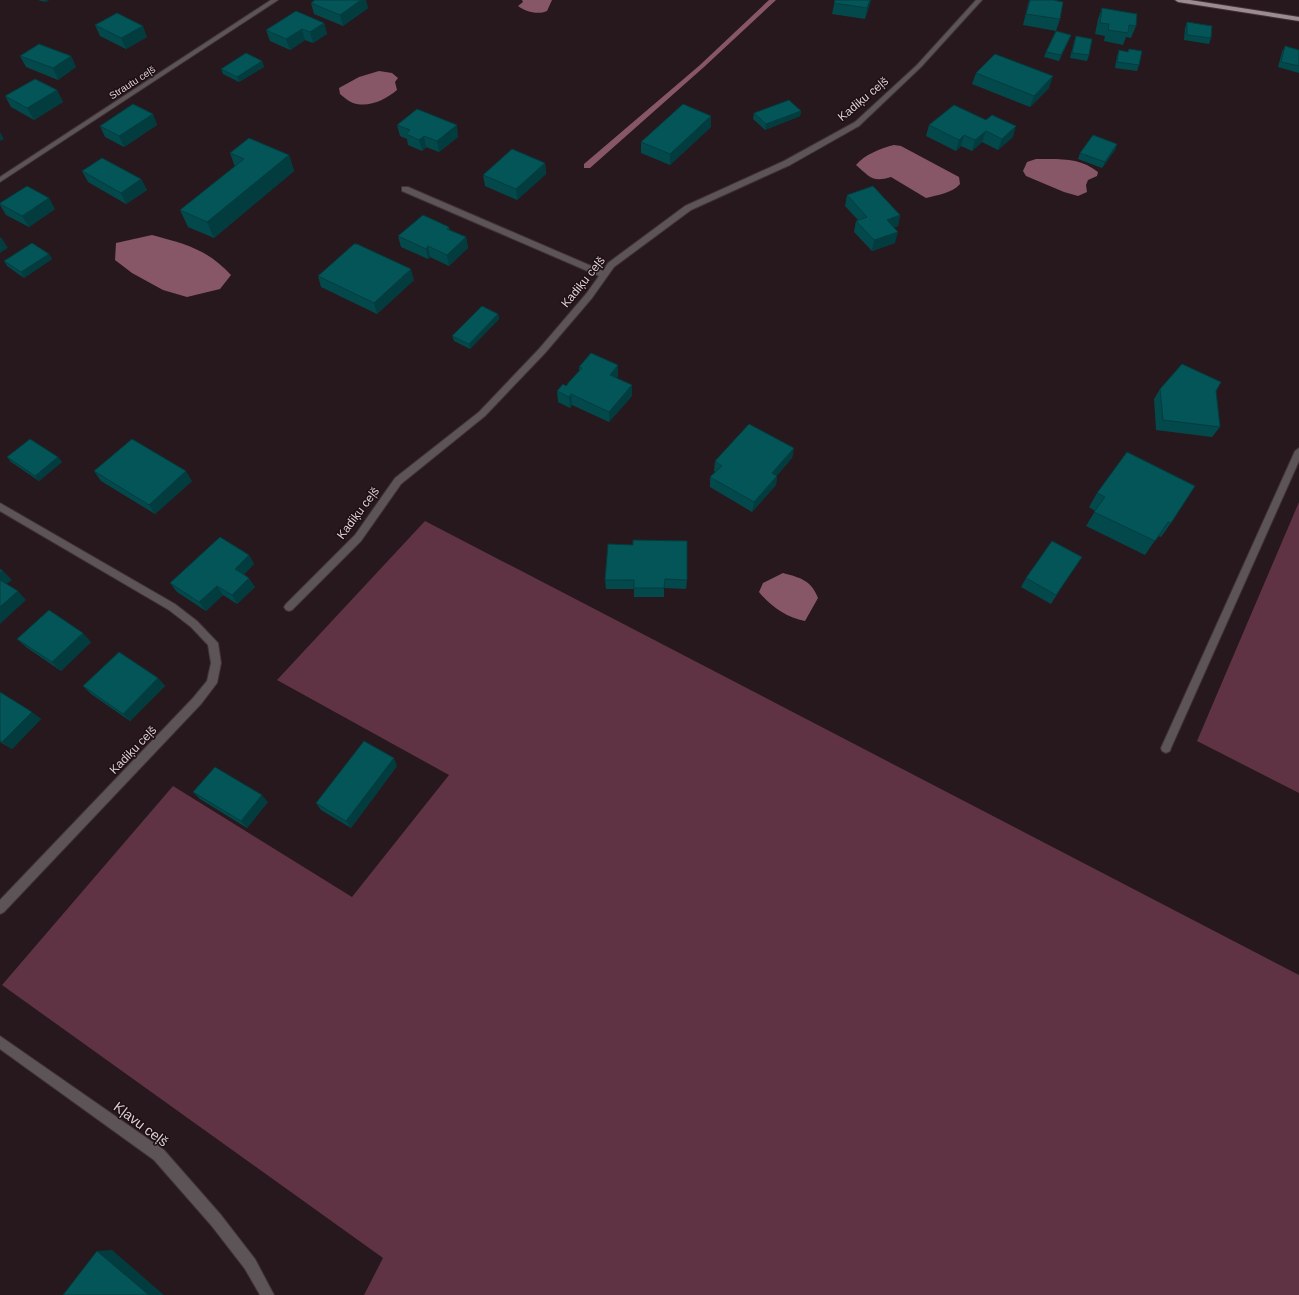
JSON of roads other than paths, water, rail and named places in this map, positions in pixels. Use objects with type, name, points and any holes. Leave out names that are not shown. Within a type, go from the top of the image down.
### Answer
[{"type":"main road","points":[[1178,0],[1299,19]]},
{"type":"street","name":"Strautu ceļš","points":[[0,180],[275,0]]},
{"type":"street","name":"Kadiķu ceļš","points":[[289,607],[358,538],[398,481],[482,414],[542,351],[589,296],[611,265],[688,208],[787,163],[857,124],[919,66],[979,0]]},
{"type":"street","points":[[405,189],[605,275]]},
{"type":"street","points":[[1166,748],[1299,451]]},
{"type":"street","name":"Kadiķu ceļš","points":[[0,507],[172,607],[194,624],[213,643],[216,663],[212,683],[197,701],[0,908]]},
{"type":"street","name":"Kļavu ceļš","points":[[0,1042],[159,1155],[216,1220],[250,1264],[267,1295]]},
{"type":"waterway","points":[[587,166],[702,66],[773,0]]}]
